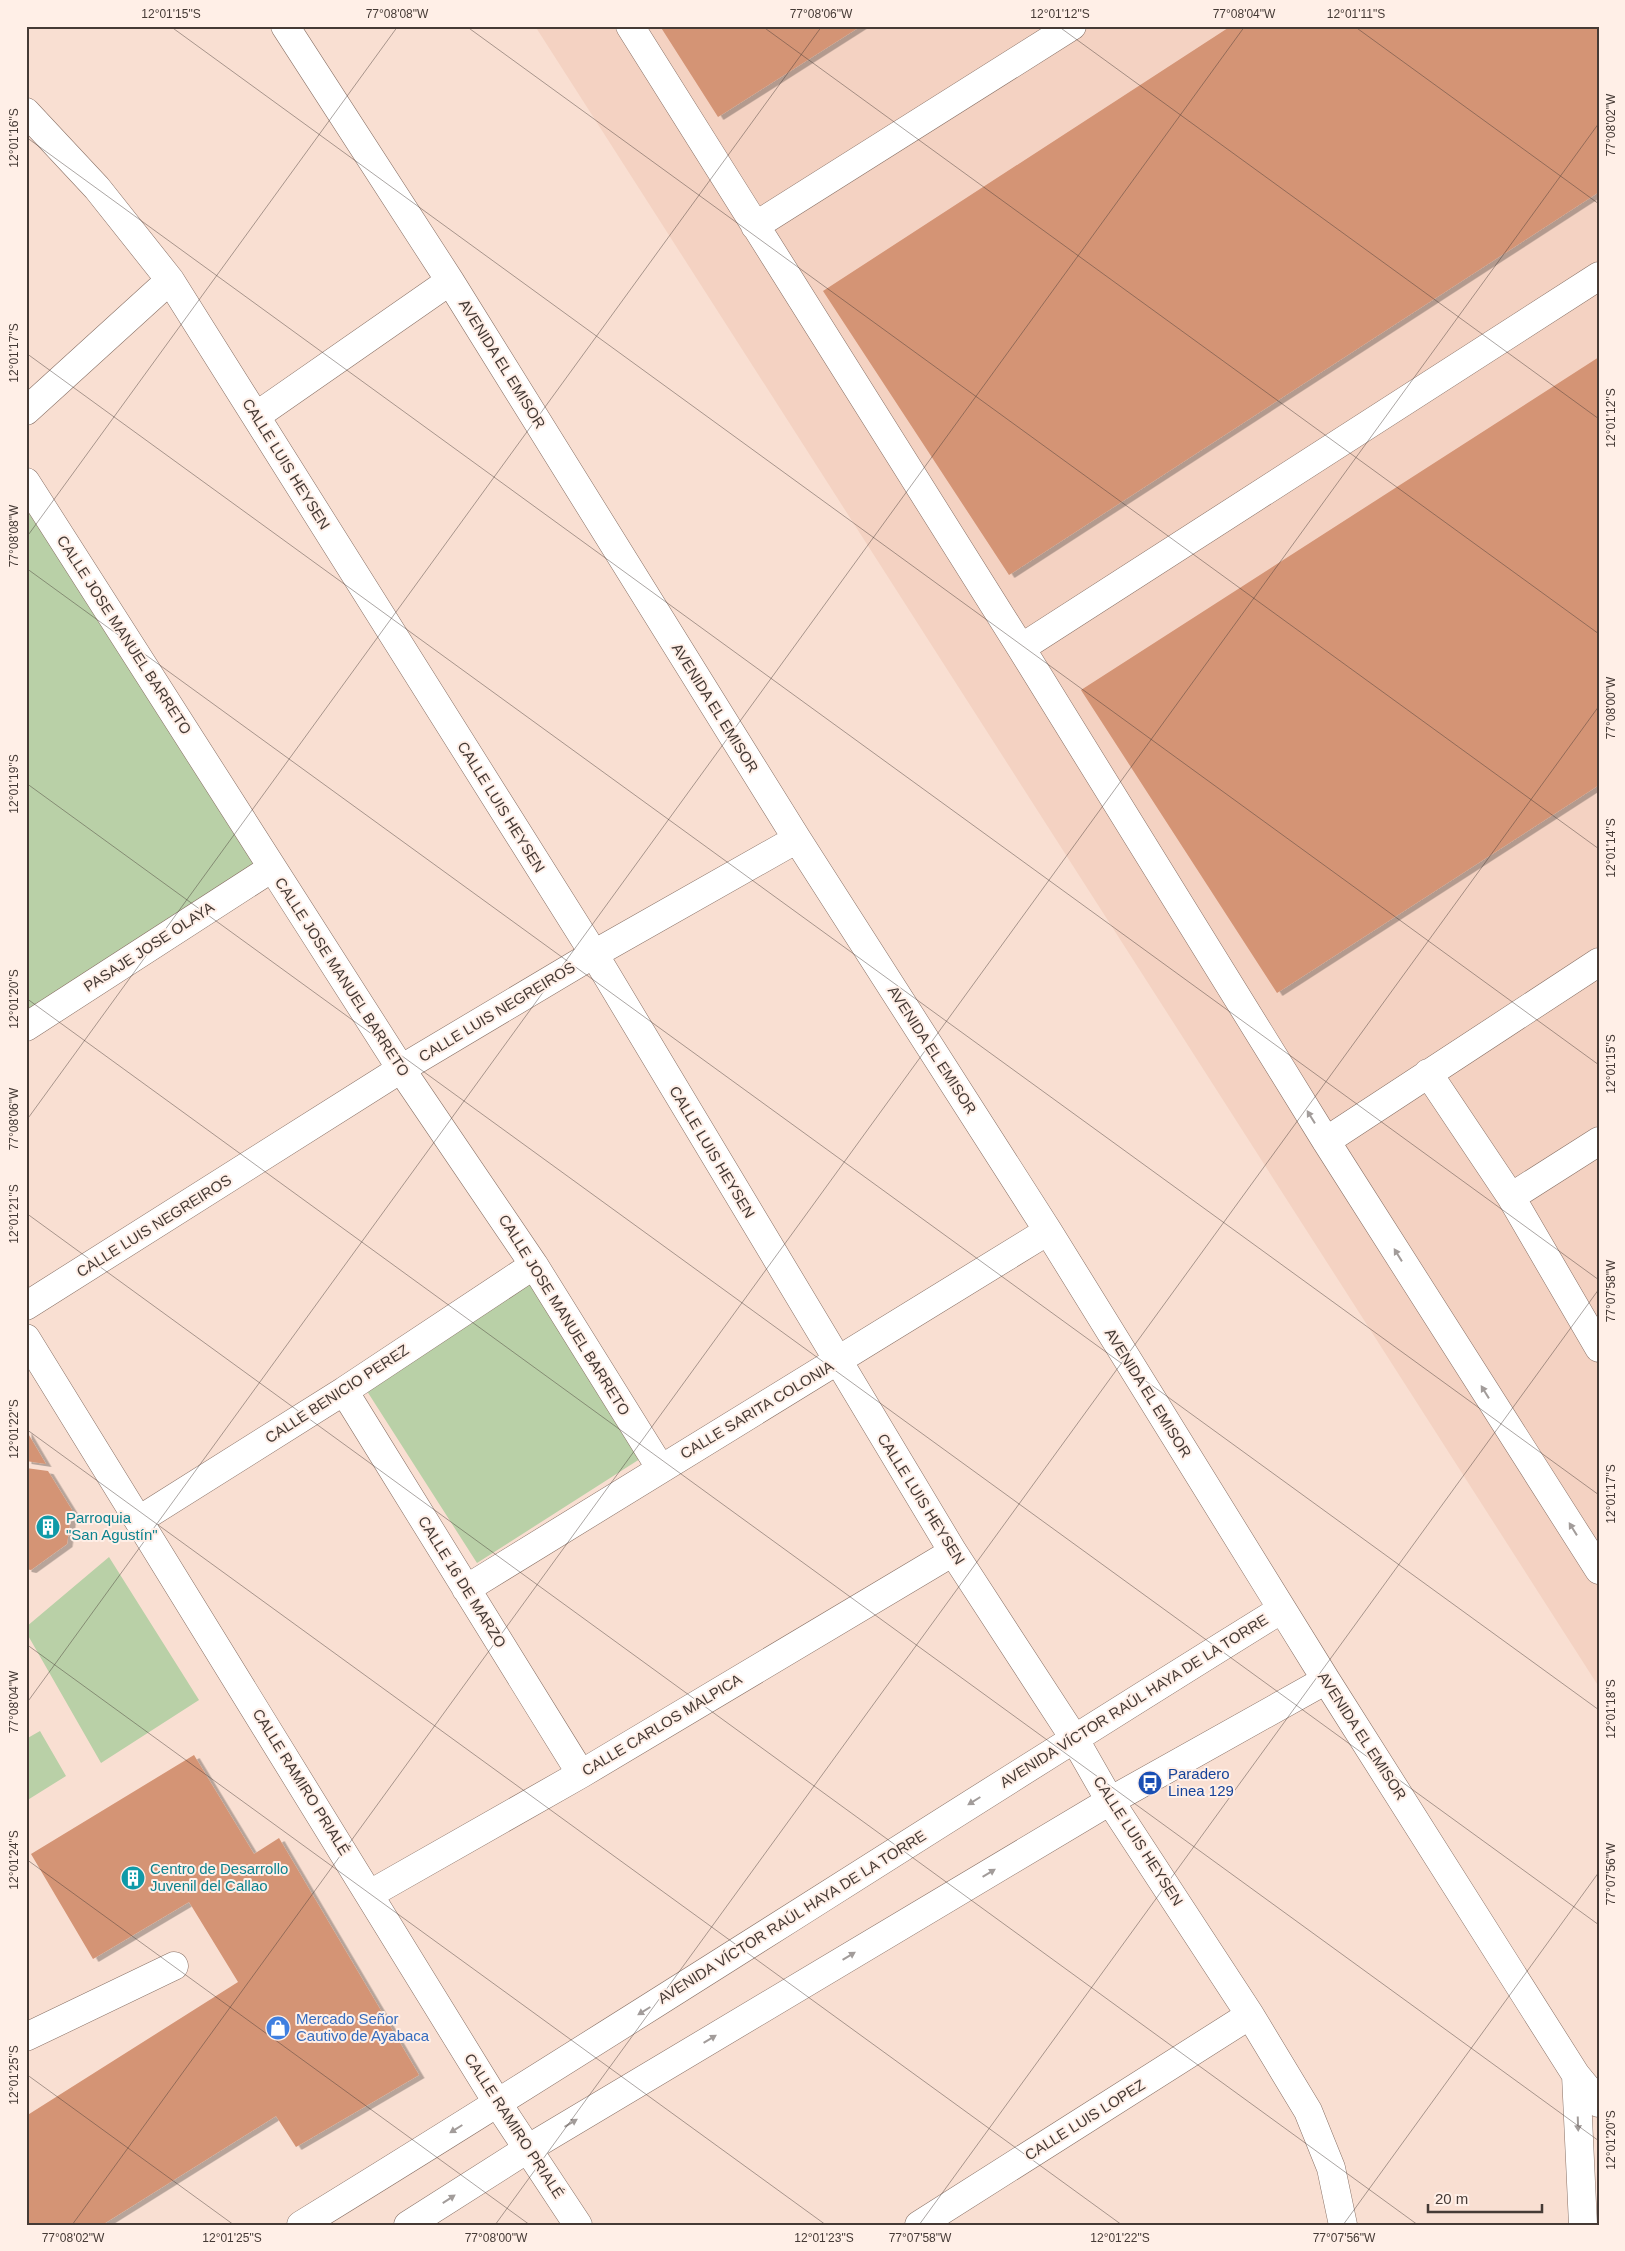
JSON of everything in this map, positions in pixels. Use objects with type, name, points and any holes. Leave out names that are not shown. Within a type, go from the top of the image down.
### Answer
[{"type":"street","name":"AVENIDA EL EMISOR","points":[[285,26],[450,281],[797,839],[1048,1231],[1326,1680],[1576,2075],[1599,2103]]},
{"type":"street","points":[[630,26],[1021,648],[1326,1141],[1599,1570]]},
{"type":"street","points":[[755,226],[1072,26]]},
{"type":"street","name":"CALLE LUIS HEYSEN","points":[[26,112],[97,188],[170,280],[594,954],[953,1552],[1074,1738],[1110,1800],[1250,2015],[1308,2111],[1331,2168],[1343,2225]]},
{"type":"street","points":[[1021,648],[1599,276]]},
{"type":"street","points":[[26,411],[170,280]]},
{"type":"street","points":[[256,416],[450,281]]},
{"type":"street","name":"CALLE JOSE MANUEL BARRETO","points":[[26,482],[401,1069],[534,1265],[661,1469]]},
{"type":"street","name":"CALLE LUIS NEGREIROS","points":[[26,1306],[401,1069],[594,954],[797,839]]},
{"type":"street","name":"PASAJE JOSE OLAYA","points":[[26,1027],[272,868]]},
{"type":"street","points":[[1326,1141],[1599,962]]},
{"type":"street","points":[[1428,1073],[1511,1198],[1599,1348]]},
{"type":"street","points":[[1511,1198],[1599,1141]]},
{"type":"street","name":"CALLE SARITA COLONIA","points":[[466,1589],[1048,1231]]},
{"type":"street","name":"CALLE BENICIO PEREZ","points":[[138,1520],[344,1391],[534,1265]]},
{"type":"street","name":"CALLE RAMIRO PRIALÉ","points":[[26,1338],[498,2104],[529,2148],[578,2225]]},
{"type":"street","name":"CALLE 16 DE MARZO","points":[[344,1391],[581,1774]]},
{"type":"street","name":"CALLE CARLOS MALPICA","points":[[370,1894],[581,1774],[953,1552]]},
{"type":"street","name":"AVENIDA VÍCTOR RAÚL HAYA DE LA TORRE","points":[[301,2225],[498,2104],[1074,1738],[1282,1609]]},
{"type":"street","points":[[408,2225],[529,2148],[1110,1800],[1326,1680]]},
{"type":"street","points":[[26,2037],[174,1966]]},
{"type":"street","name":"CALLE LUIS LOPEZ","points":[[919,2225],[1250,2015]]},
{"type":"street","name":"AVENIDA EL EMISOR","points":[[1576,2075],[1583,2225]]},
{"type":"shaded area","points":[[535,26],[1599,26],[1599,1687]]},
{"type":"green space","points":[[26,488],[265,864],[26,1015]]},
{"type":"green space","points":[[534,1278],[643,1457],[477,1563],[365,1388]]},
{"type":"green space","points":[[109,1557],[199,1700],[101,1763],[26,1632],[26,1627]]},
{"type":"green space","points":[[40,1731],[66,1776],[26,1801],[26,1739]]},
{"type":"building","points":[[660,26],[861,26],[718,117]]},
{"type":"building","points":[[1231,26],[1599,26],[1599,192],[1009,575],[823,291]]},
{"type":"building","points":[[1599,357],[1599,785],[1277,993],[1081,690]]},
{"type":"building","points":[[26,1430],[46,1464],[26,1461]]},
{"type":"building","name":"Parroquia \"San Agustín\"","points":[[26,1468],[48,1471],[72,1510],[67,1544],[31,1570],[26,1569]]},
{"type":"building","name":"Mercado Señor Cautivo de Ayabaca","points":[[194,1755],[254,1854],[279,1838],[419,2075],[296,2147],[276,2116],[102,2225],[26,2225],[26,2116],[238,1982],[189,1902],[93,1959],[31,1854]]},
{"type":"place","name":"Parroquia \"San Agustín\"","points":[[48,1527]]},
{"type":"place","name":"Paradero Linea 129","points":[[1150,1783]]},
{"type":"place","name":"Centro de Desarrollo Juvenil del Callao","points":[[133,1878]]},
{"type":"place","name":"Mercado Señor Cautivo de Ayabaca","points":[[278,2028]]}]
